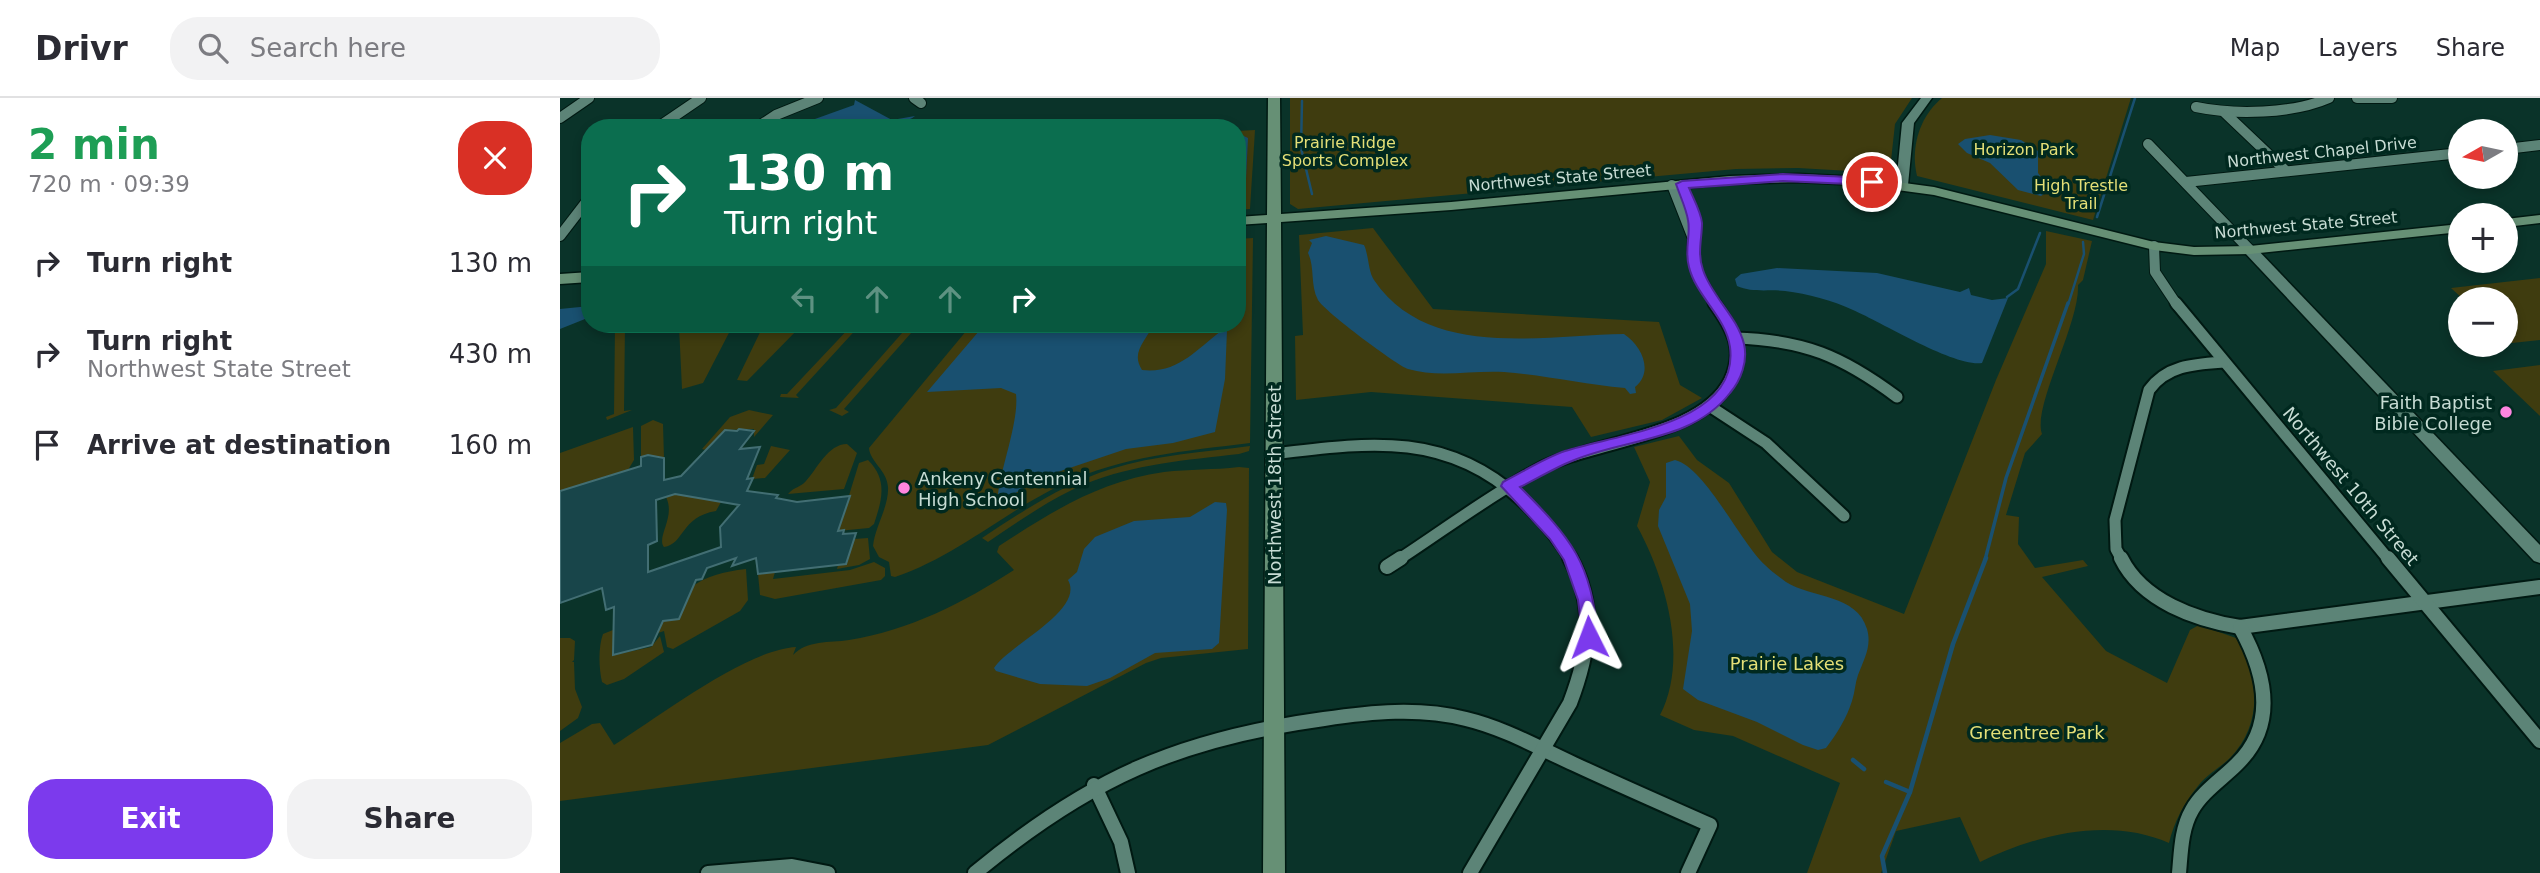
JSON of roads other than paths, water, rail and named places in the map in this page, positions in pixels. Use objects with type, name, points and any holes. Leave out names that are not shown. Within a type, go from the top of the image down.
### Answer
[{"type":"main road","name":"Northwest 18th Street","points":[[1274,98],[1274,873]]},
{"type":"main road","name":"Northwest State Street","points":[[1246,221],[1358,220],[1451,206],[1677,185],[1798,178],[1902,186],[1978,200],[2154,246],[2205,252],[2250,250],[2448,229]]},
{"type":"main road","points":[[2518,222],[2539,220]]},
{"type":"main road","name":"Northwest State Street","points":[[1246,229],[1274,223]]},
{"type":"main road","points":[[560,279],[581,277]]},
{"type":"main road","points":[[560,291],[581,290]]},
{"type":"street","points":[[560,118],[589,98]]},
{"type":"street","points":[[670,119],[701,98]]},
{"type":"street","points":[[769,119],[816,98]]},
{"type":"street","points":[[1902,186],[1908,123],[1914,110],[1927,98]]},
{"type":"street","points":[[2196,107],[2225,113],[2313,105],[2329,98]]},
{"type":"street","points":[[2357,98],[2392,98]]},
{"type":"street","points":[[2225,113],[2286,171]]},
{"type":"street","points":[[2148,144],[2540,556]]},
{"type":"street","points":[[2518,148],[2540,145]]},
{"type":"street","name":"Northwest Chapel Drive","points":[[2186,182],[2448,154]]},
{"type":"street","points":[[1387,567],[1508,486],[1568,456],[1607,443],[1669,429],[1711,407],[1734,373],[1738,356],[1728,321],[1702,285],[1693,260],[1692,236],[1677,185]]},
{"type":"street","points":[[560,236],[581,209]]},
{"type":"street","name":"Northwest 10th Street","points":[[2154,246],[2155,272],[2162,285],[2540,741]]},
{"type":"street","points":[[1735,338],[1776,339],[1826,351],[1857,366],[1897,397]]},
{"type":"street","points":[[2224,362],[2174,369],[2151,384],[2113,529],[2124,564],[2157,597],[2198,618],[2240,627],[2540,587]]},
{"type":"street","points":[[1711,407],[1784,456],[1844,516]]},
{"type":"street","points":[[1273,454],[1365,443],[1404,445],[1463,460],[1508,486],[1565,546],[1583,586],[1589,619],[1588,649],[1580,680],[1470,873]]},
{"type":"street","points":[[2179,873],[2183,836],[2191,812],[2202,796],[2241,760],[2262,732],[2265,696],[2248,640],[2240,627]]},
{"type":"street","points":[[975,873],[1052,811],[1094,785],[1143,762],[1183,749],[1274,727],[1372,711],[1426,712],[1485,724],[1710,825],[1688,873]]},
{"type":"street","points":[[1094,785],[1121,842],[1128,873]]},
{"type":"street","points":[[708,873],[792,866],[828,873]]},
{"type":"water","points":[[855,100],[890,119],[815,119],[854,105]]},
{"type":"water","points":[[1990,135],[2021,140],[2038,151],[2038,173],[2048,186],[2048,191],[2041,196],[2018,190],[1990,163],[1967,153],[1958,144],[1965,139]]},
{"type":"water","points":[[1246,137],[1248,138],[1246,179]]},
{"type":"water","points":[[1326,236],[1364,245],[1374,280],[1397,305],[1424,322],[1455,333],[1523,338],[1624,334],[1636,345],[1645,367],[1641,381],[1635,387],[1636,393],[1630,394],[1625,388],[1519,373],[1431,373],[1408,369],[1362,338],[1318,300],[1308,253],[1312,243],[1309,240]]},
{"type":"water","points":[[1777,268],[1877,273],[1960,292],[1969,288],[1971,295],[1992,300],[2008,298],[1982,363],[1970,362],[1918,343],[1828,300],[1794,292],[1737,286],[1735,279],[1741,274]]},
{"type":"water","points":[[581,307],[581,321],[560,329],[560,309]]},
{"type":"water","points":[[977,333],[1148,333],[1138,357],[1142,370],[1154,370],[1176,365],[1219,333],[1227,333],[1225,379],[1215,432],[1173,443],[1126,449],[1040,478],[1004,500],[998,494],[1013,430],[1016,394],[1001,388],[927,392]]},
{"type":"water","name":"Prairie Lakes","points":[[1675,460],[1698,476],[1755,554],[1772,572],[1796,587],[1844,603],[1862,618],[1869,641],[1867,652],[1847,713],[1826,748],[1818,750],[1803,745],[1757,722],[1698,700],[1683,689],[1692,631],[1690,604],[1658,526],[1659,510],[1666,497],[1666,463]]},
{"type":"water","points":[[1215,502],[1226,503],[1227,510],[1219,643],[1212,649],[1155,653],[1110,678],[1087,686],[1040,684],[996,671],[994,668],[1002,659],[1056,615],[1066,603],[1070,591],[1068,580],[1077,572],[1084,549],[1095,537],[1134,521],[1190,517]]},
{"type":"waterway","points":[[2097,217],[2135,98]]},
{"type":"waterway","points":[[1302,101],[1301,148],[1312,194]]},
{"type":"waterway","points":[[2007,297],[2018,289],[2040,233]]},
{"type":"waterway","points":[[2068,305],[2084,254],[2083,242]]},
{"type":"waterway","points":[[1985,560],[2006,478],[2068,303]]},
{"type":"waterway","points":[[1910,792],[1953,644],[1986,558]]},
{"type":"waterway","points":[[1853,760],[1864,769]]},
{"type":"waterway","points":[[1886,782],[1910,792]]},
{"type":"waterway","points":[[1885,873],[1882,856],[1910,792]]},
{"type":"place","name":"Faith Baptist Bible College","points":[[2506,412]]},
{"type":"place","name":"Ankeny Centennial High School","points":[[904,488]]},
{"type":"park label","name":"Horizon Park","points":[[2024,149]]},
{"type":"park label","name":"Prairie Ridge Sports Complex","points":[[1345,151]]},
{"type":"park label","name":"High Trestle Trail","points":[[2081,194]]},
{"type":"park label","name":"Greentree Park","points":[[2037,732]]}]
